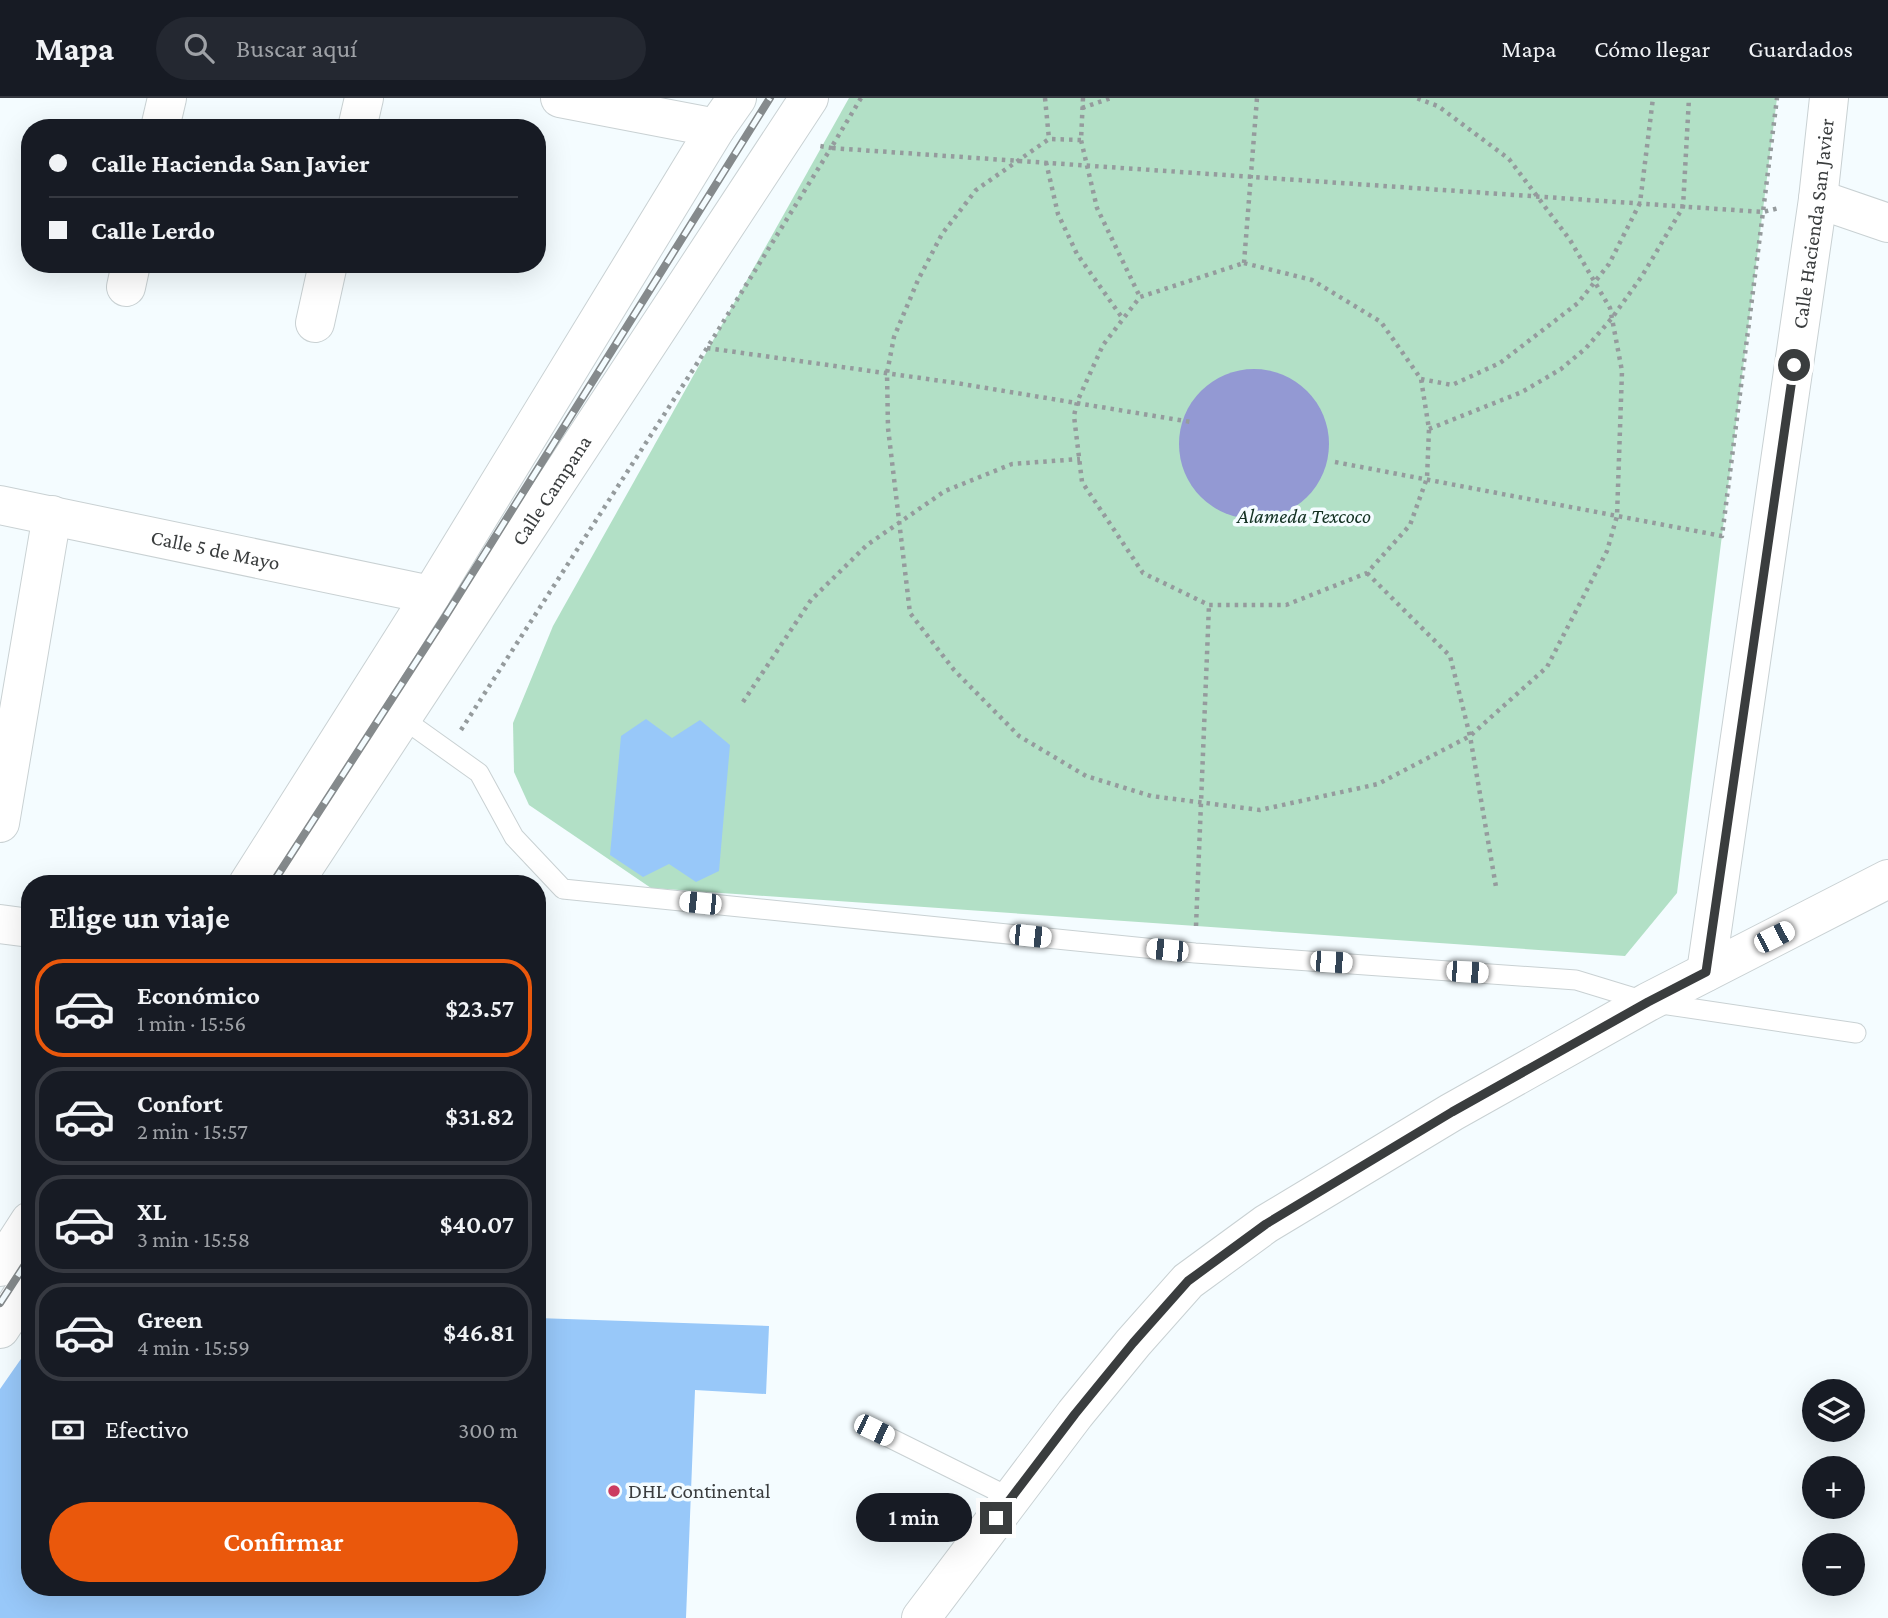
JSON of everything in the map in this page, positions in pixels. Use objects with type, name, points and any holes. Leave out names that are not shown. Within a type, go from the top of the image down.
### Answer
[{"type":"street","points":[[162,119],[167,98]]},
{"type":"street","points":[[359,119],[363,98]]},
{"type":"street","points":[[254,875],[431,595],[726,113],[560,98]]},
{"type":"street","name":"Calle Campana","points":[[299,875],[809,98]]},
{"type":"street","name":"Calle Hacienda San Javier","points":[[1706,972],[1818,199],[1829,98]]},
{"type":"street","points":[[1818,199],[1888,223]]},
{"type":"street","points":[[315,323],[326,273]]},
{"type":"street","name":"Calle 5 de Mayo","points":[[0,505],[431,595]]},
{"type":"street","points":[[0,824],[52,515]]},
{"type":"street","points":[[921,1618],[1124,1353],[1188,1281],[1266,1224],[1452,1112],[1648,1002],[1888,879]]},
{"type":"street","points":[[0,924],[21,928]]},
{"type":"street","points":[[0,1267],[21,1235]]},
{"type":"street","points":[[0,1329],[21,1297]]},
{"type":"lane","points":[[402,718],[479,773],[514,837],[563,890],[1195,953],[1576,980],[1648,1002],[1856,1033]]},
{"type":"lane","points":[[874,1430],[1011,1498]]},
{"type":"path","points":[[448,751],[707,348],[862,98]]},
{"type":"path","points":[[1045,98],[1049,139]]},
{"type":"path","points":[[1083,98],[1081,140],[1097,208],[1140,297]]},
{"type":"path","points":[[1082,108],[1111,98]]},
{"type":"path","points":[[1244,263],[1257,98]]},
{"type":"path","points":[[1081,140],[1049,139],[976,190],[942,234],[918,280],[894,337],[887,373],[888,428],[910,613],[954,670],[1019,736],[1086,776],[1151,796],[1260,810],[1378,784],[1470,736],[1547,667],[1607,551],[1617,516],[1622,371],[1610,308],[1570,240],[1510,159],[1438,106],[1416,98]]},
{"type":"path","points":[[1421,379],[1452,386],[1500,363],[1578,303],[1609,264],[1640,203],[1653,98]]},
{"type":"path","points":[[1429,429],[1522,392],[1561,369],[1587,348],[1612,318],[1642,276],[1683,207],[1689,98]]},
{"type":"path","points":[[1335,462],[1722,536],[1777,98]]},
{"type":"path","points":[[780,142],[831,148],[1763,212]]},
{"type":"path","points":[[1045,162],[1058,214],[1076,254],[1123,320]]},
{"type":"path","points":[[1244,263],[1312,280],[1381,322],[1421,379],[1429,429],[1427,478],[1409,525],[1367,573],[1286,605],[1209,605],[1143,573],[1082,482],[1074,416],[1076,402],[1103,345],[1123,320],[1140,297],[1244,263]]},
{"type":"path","points":[[707,348],[887,373],[1191,422]]},
{"type":"path","points":[[743,702],[811,600],[867,545],[945,491],[1012,464],[1080,459]]},
{"type":"path","points":[[1367,573],[1450,656],[1470,736],[1496,887]]},
{"type":"path","points":[[1195,953],[1209,605]]},
{"type":"green space","name":"Alameda Texcoco","points":[[849,98],[1777,98],[1677,893],[1625,956],[651,888],[529,805],[514,772],[513,723],[553,626]]},
{"type":"water","points":[[1254,369],[1283,375],[1307,391],[1323,415],[1329,444],[1323,473],[1307,497],[1283,513],[1254,519],[1225,513],[1201,497],[1185,473],[1179,444],[1185,415],[1201,391],[1225,375]]},
{"type":"building","points":[[646,719],[672,738],[700,720],[730,745],[719,871],[696,882],[669,864],[643,877],[610,855],[621,736]]},
{"type":"building","name":"DHL Continental","points":[[546,1318],[769,1326],[766,1394],[695,1390],[686,1618],[0,1618],[0,1389],[21,1359],[21,1596],[546,1596]]},
{"type":"railway","points":[[278,875],[445,617],[770,98]]},
{"type":"railway","points":[[0,1303],[21,1271]]},
{"type":"place","name":"DHL Continental","points":[[614,1491]]},
{"type":"route","points":[[996,1518],[1075,1414],[1188,1281],[1266,1224],[1452,1112],[1706,972],[1794,365]]}]
